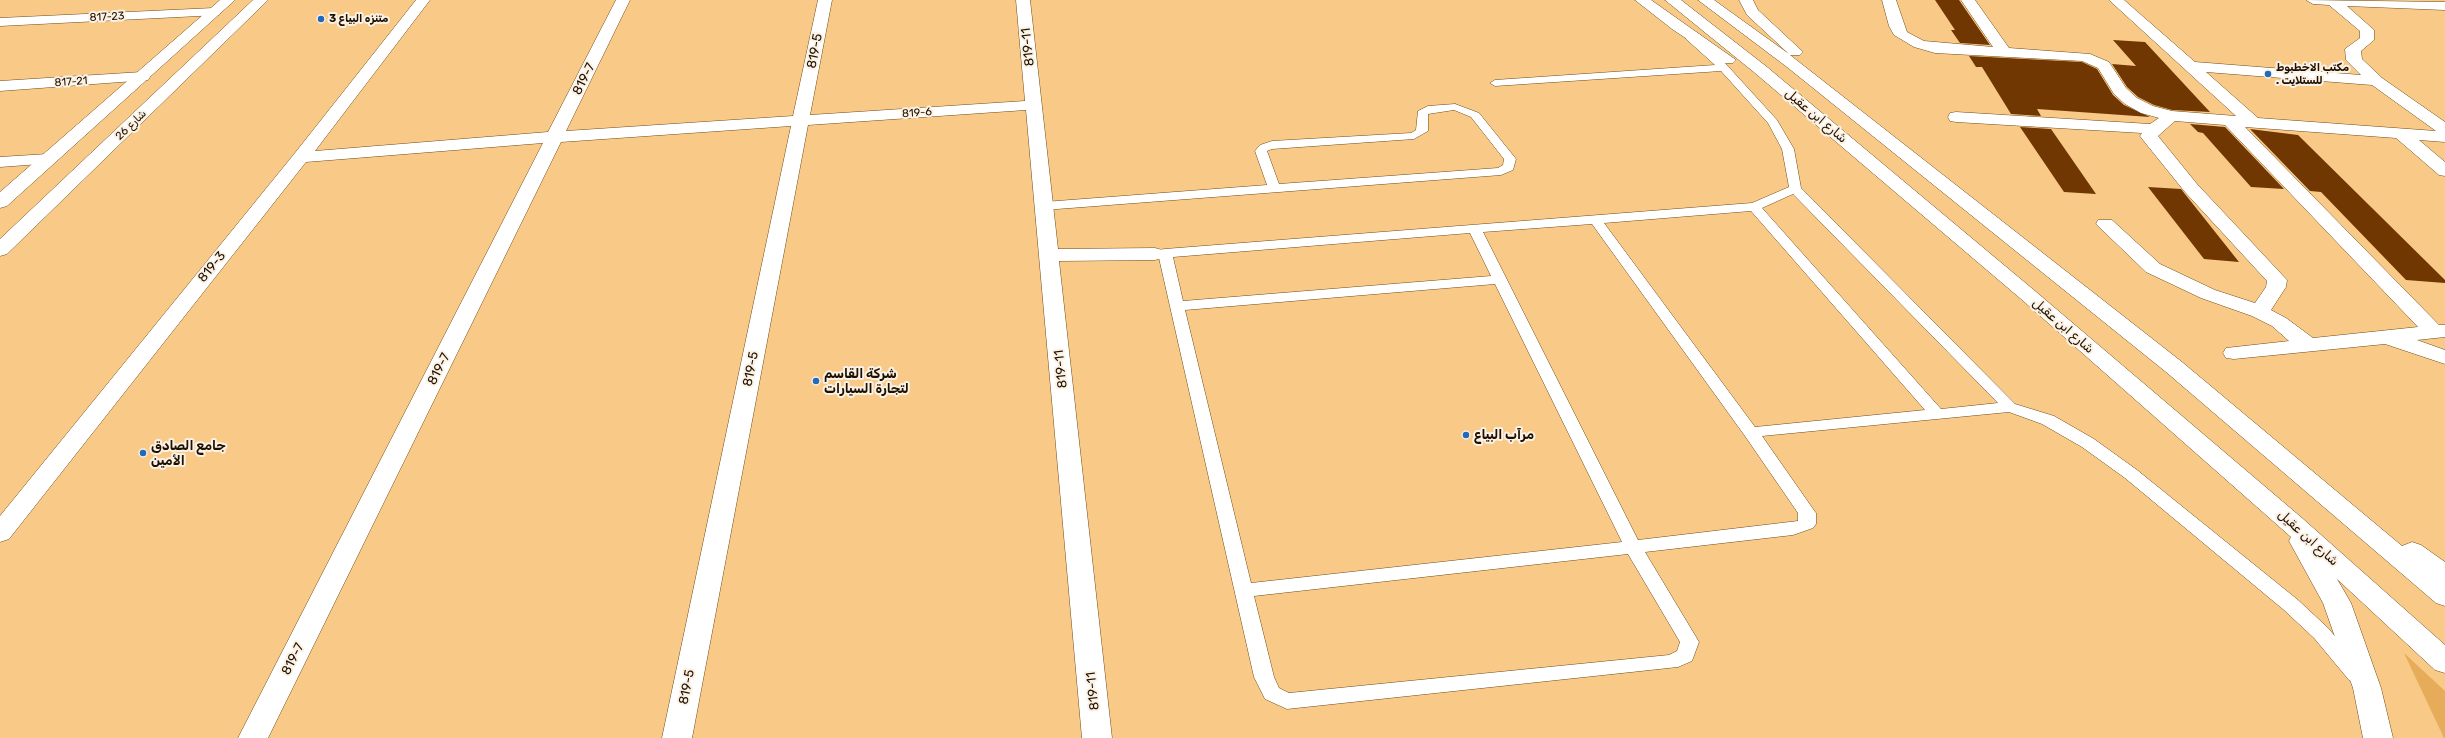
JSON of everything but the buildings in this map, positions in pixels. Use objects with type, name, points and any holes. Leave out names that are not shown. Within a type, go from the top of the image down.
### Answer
[{"type":"street","points":[[0,202],[228,0]]},
{"type":"street","name":"شارع 26","points":[[0,250],[261,0]]},
{"type":"street","name":"819-3","points":[[0,533],[301,157],[423,0]]},
{"type":"street","name":"819-7","points":[[254,738],[623,0]]},
{"type":"street","name":"819-5","points":[[677,738],[825,0]]},
{"type":"street","name":"819-11","points":[[1023,0],[1097,738]]},
{"type":"street","points":[[1642,0],[1677,26],[1740,67],[1791,95]]},
{"type":"street","name":"شارع ابن عقيل","points":[[1672,0],[1791,95],[2028,295],[2293,524],[2445,662]]},
{"type":"street","name":"شارع ابن عقيل","points":[[1705,0],[1792,64],[2174,366],[2445,596]]},
{"type":"street","points":[[1738,0],[1749,6],[1895,146]]},
{"type":"street","points":[[1889,0],[1896,26],[1902,35],[1918,44],[1935,48],[2085,57],[2096,60],[2104,65],[2120,90],[2131,101],[2147,110],[2172,116],[2445,137]]},
{"type":"street","points":[[1968,0],[2004,52]]},
{"type":"street","points":[[2116,0],[2253,122]]},
{"type":"street","points":[[2313,0],[2445,6]]},
{"type":"street","points":[[2333,1],[2367,30],[2367,40],[2353,50],[2354,60],[2376,81],[2445,130]]},
{"type":"street","name":"817-23","points":[[0,22],[214,12]]},
{"type":"street","points":[[2189,66],[2376,81]]},
{"type":"street","name":"817-21","points":[[0,86],[142,77]]},
{"type":"street","name":"819-6","points":[[301,157],[555,137],[1034,105]]},
{"type":"street","points":[[2172,116],[2154,129],[2149,136],[2191,188],[2277,280],[2276,287],[2258,312]]},
{"type":"street","points":[[1956,117],[2154,129]]},
{"type":"street","points":[[2230,121],[2439,332]]},
{"type":"street","points":[[2401,134],[2445,171]]},
{"type":"street","points":[[0,162],[48,159]]},
{"type":"street","points":[[2105,224],[2153,268],[2208,294],[2258,312],[2279,322],[2308,345]]},
{"type":"street","points":[[1049,255],[1160,253]]},
{"type":"street","points":[[2234,353],[2384,336],[2439,332]]},
{"type":"street","points":[[2384,336],[2445,357]]},
{"type":"street","points":[[2291,466],[2445,575]]},
{"type":"street","points":[[2293,524],[2337,603],[2367,688],[2378,738]]},
{"type":"lane","points":[[1677,26],[1724,68],[1773,122],[1788,149],[1795,189],[2010,407]]},
{"type":"lane","points":[[1495,83],[1724,68]]},
{"type":"lane","points":[[1044,206],[1501,172],[1509,167],[1510,159],[1475,115],[1455,108],[1428,109],[1422,113],[1422,131],[1414,136],[1272,145],[1264,147],[1261,151],[1274,188]]},
{"type":"lane","points":[[1475,230],[1633,547],[1690,642],[1685,656],[1671,662],[1287,701],[1272,693],[1264,677],[1178,306],[1160,253],[1754,208],[1795,189]]},
{"type":"lane","points":[[1754,208],[1937,414]]},
{"type":"lane","points":[[1244,590],[1793,529],[1807,524],[1807,513],[1751,432],[1596,220]]},
{"type":"lane","points":[[1178,306],[1500,279]]},
{"type":"lane","points":[[1751,432],[2010,407],[2048,420],[2088,443],[2131,474],[2291,605],[2322,634],[2367,688]]},
{"type":"shaded area","points":[[2404,653],[2445,691],[2445,738],[2444,738]]},
{"type":"place","name":"متنزه البياع 3","points":[[321,19]]},
{"type":"place","name":"مكتب الاخطبوط . للستلايت","points":[[2268,74]]},
{"type":"place","name":"شركة القاسم لتجارة السيارات","points":[[816,381]]},
{"type":"place","name":"مرآب البياع","points":[[1466,435]]},
{"type":"place","name":"جامع الصادق الأمين","points":[[143,453]]}]
